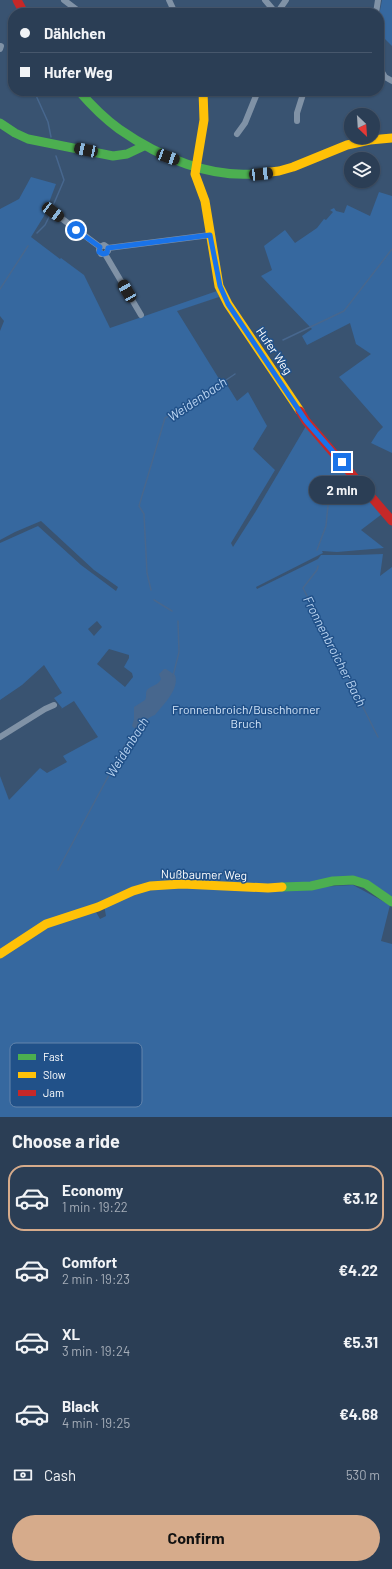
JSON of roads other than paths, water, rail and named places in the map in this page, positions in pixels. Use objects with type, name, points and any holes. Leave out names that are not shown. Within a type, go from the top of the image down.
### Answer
[{"type":"street","points":[[64,0],[74,8]]},
{"type":"street","points":[[265,0],[272,8]]},
{"type":"street","points":[[280,8],[286,0]]},
{"type":"street","points":[[384,75],[392,81]]},
{"type":"street","points":[[83,96],[109,122],[144,146],[196,166],[243,174],[275,172],[358,142],[376,138],[392,138]]},
{"type":"street","points":[[196,166],[202,142],[204,120],[203,96]]},
{"type":"street","points":[[237,134],[245,123],[256,96]]},
{"type":"street","points":[[297,120],[296,113],[302,96]]},
{"type":"street","points":[[0,123],[15,133],[28,139],[113,156],[128,154],[144,146]]},
{"type":"street","name":"Hufer Weg","points":[[196,166],[196,180],[205,201],[220,286],[228,304],[306,421],[392,520]]},
{"type":"street","points":[[53,212],[100,247],[105,245],[141,315]]},
{"type":"street","points":[[107,251],[210,235]]},
{"type":"street","points":[[0,737],[54,705]]},
{"type":"street","name":"Nußbaumer Weg","points":[[0,954],[46,924],[98,907],[133,891],[150,886],[182,884],[268,888],[311,886],[333,881],[353,880],[366,884],[392,902]]},
{"type":"waterway","points":[[36,96],[48,122],[51,137]]},
{"type":"waterway","points":[[52,208],[64,180],[56,156]]},
{"type":"waterway","points":[[37,233],[45,225],[51,213]]},
{"type":"waterway","points":[[0,289],[28,246]]},
{"type":"waterway","name":"Weidenbach","points":[[283,340],[344,311],[392,249]]},
{"type":"waterway","name":"Weidenbach","points":[[151,590],[147,573],[144,514],[139,506],[165,418],[186,407],[235,374]]},
{"type":"waterway","name":"Fronnenbroicher Bach","points":[[317,550],[326,526],[328,505]]},
{"type":"waterway","name":"Fronnenbroicher Bach","points":[[318,566],[317,570],[303,588],[378,737]]},
{"type":"waterway","name":"Weidenbach","points":[[154,600],[172,611]]},
{"type":"waterway","name":"Weidenbach","points":[[173,676],[179,652],[178,621]]},
{"type":"waterway","name":"Weidenbach","points":[[58,870],[124,747],[140,725]]},
{"type":"park label","name":"Fronnenbroich/Buschhorner Bruch","points":[[246,717]]}]
